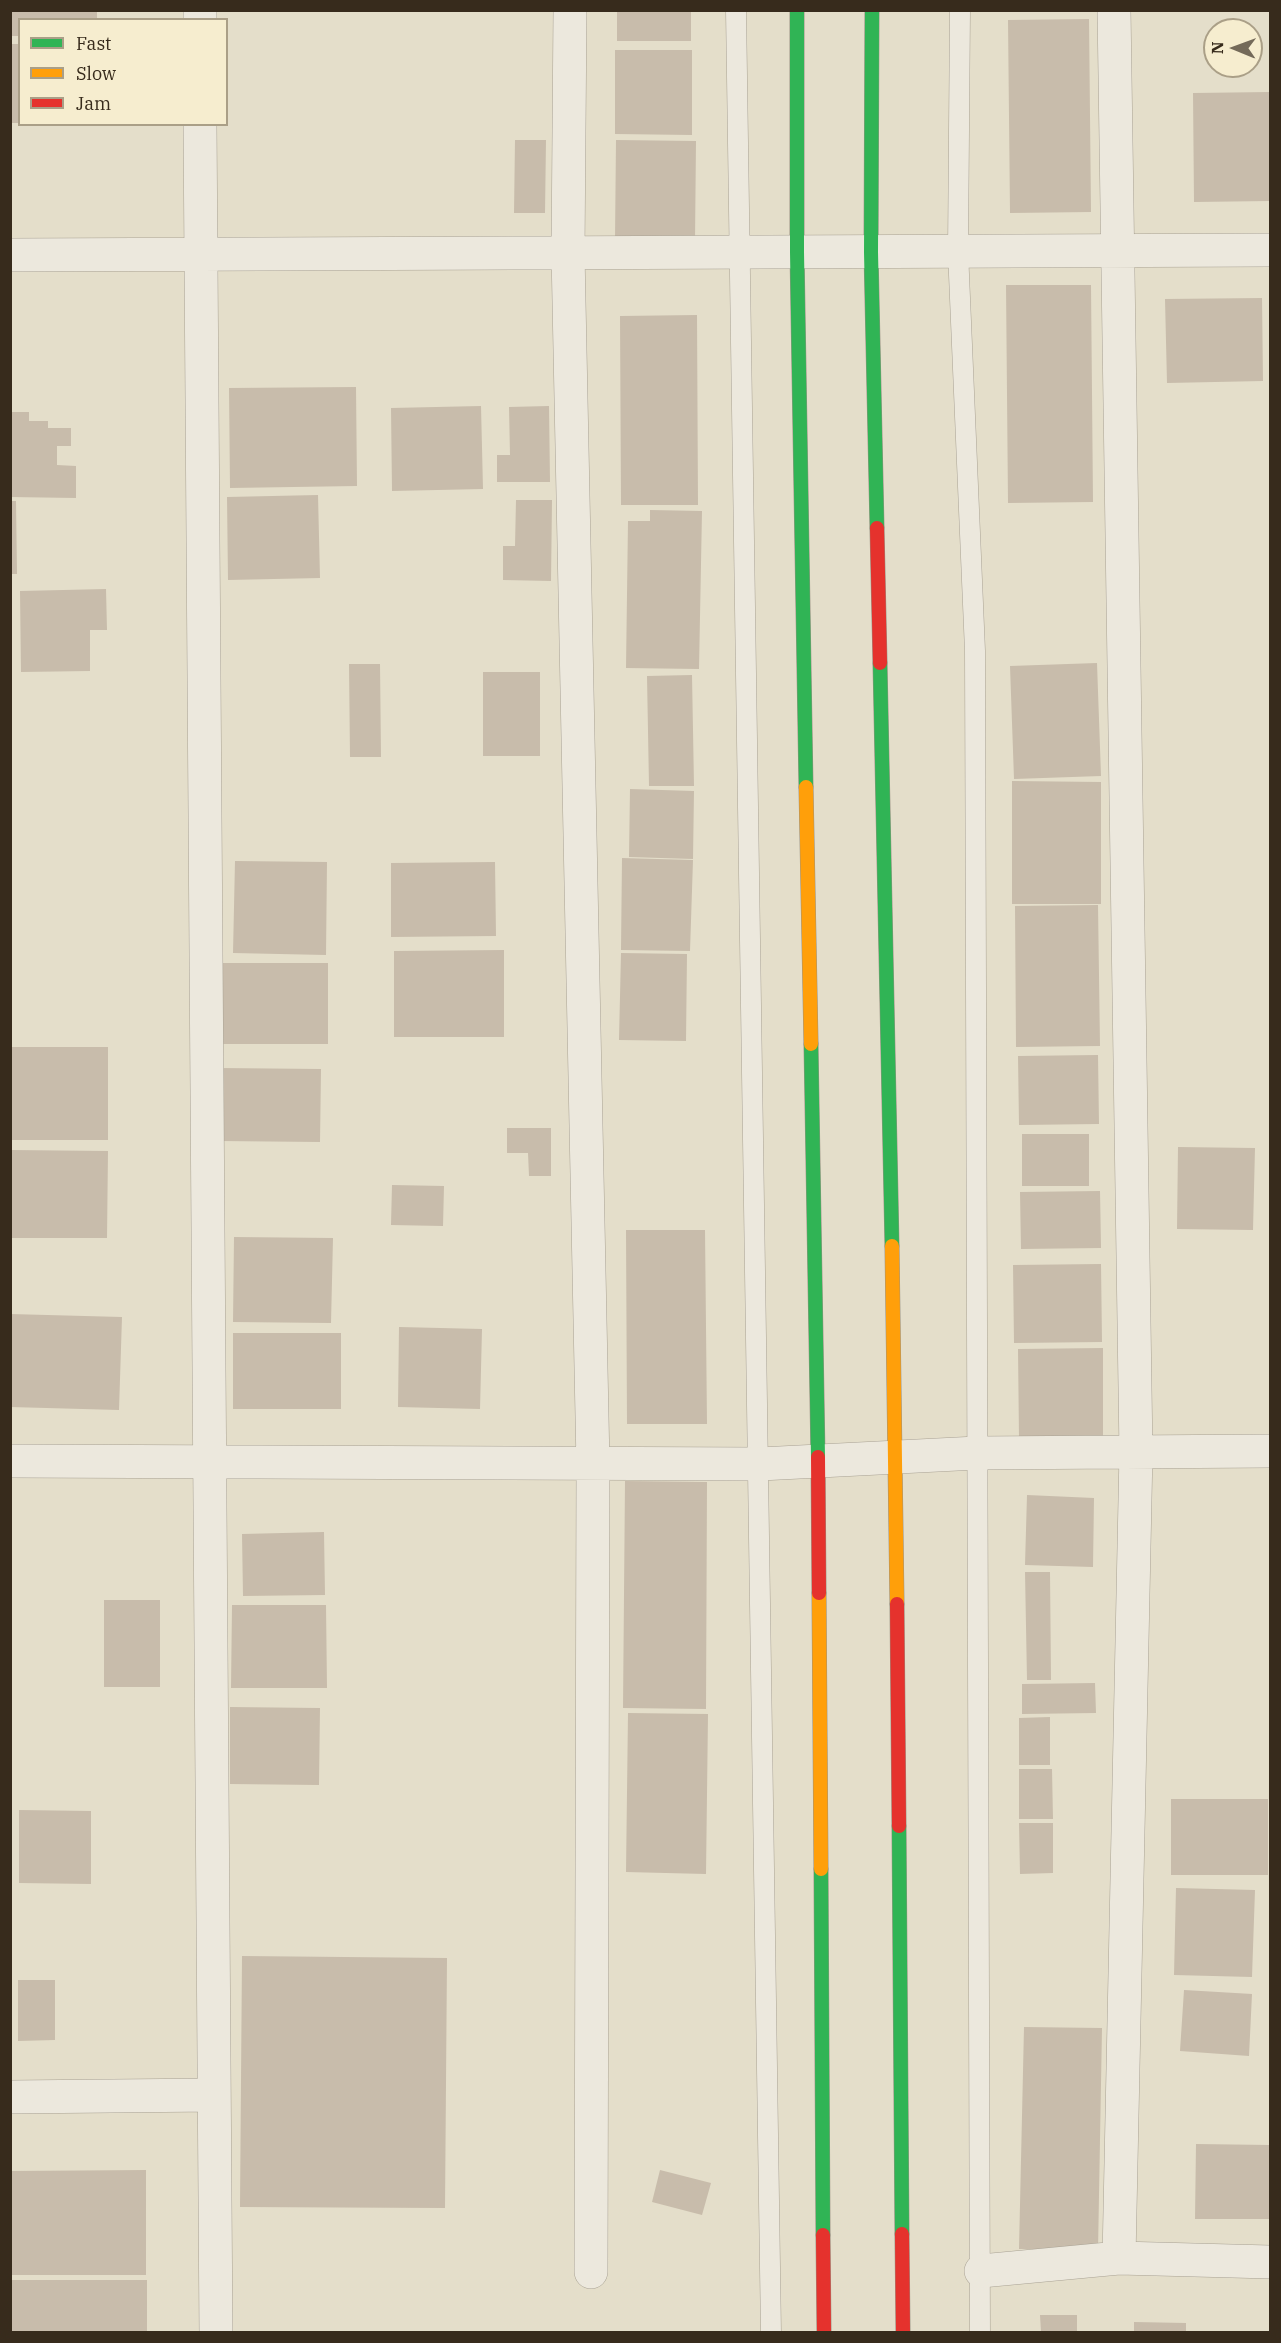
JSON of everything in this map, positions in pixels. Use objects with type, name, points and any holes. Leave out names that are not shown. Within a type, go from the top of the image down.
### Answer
[{"type":"street","points":[[570,10],[568,253],[592,1464],[591,2272]]},
{"type":"street","points":[[797,10],[798,252],[818,1461],[824,2332]]},
{"type":"street","points":[[872,10],[871,252],[896,1456],[903,2332]]},
{"type":"street","points":[[1114,10],[1136,1452],[1119,2258]]},
{"type":"street","points":[[200,126],[216,2332]]},
{"type":"street","points":[[10,255],[1270,250]]},
{"type":"street","points":[[10,1461],[760,1464],[977,1453],[1270,1451]]},
{"type":"street","points":[[10,2097],[214,2095]]},
{"type":"street","points":[[981,2271],[1119,2258],[1270,2262]]},
{"type":"lane","points":[[736,10],[760,1464],[771,2332]]},
{"type":"lane","points":[[960,10],[958,251],[975,651],[980,2332]]},
{"type":"building","points":[[10,10],[97,10],[97,18],[18,18],[18,36],[10,36]]},
{"type":"building","points":[[617,10],[691,10],[691,41],[617,41]]},
{"type":"building","points":[[1089,19],[1091,212],[1010,213],[1008,20]]},
{"type":"building","points":[[10,44],[18,44],[18,123],[10,123]]},
{"type":"building","points":[[615,50],[692,50],[692,135],[615,134]]},
{"type":"building","points":[[1270,92],[1270,201],[1194,202],[1193,93]]},
{"type":"building","points":[[515,140],[546,140],[545,213],[514,213]]},
{"type":"building","points":[[616,140],[696,141],[695,240],[615,239]]},
{"type":"building","points":[[1006,285],[1091,285],[1093,502],[1008,503]]},
{"type":"building","points":[[1262,298],[1263,381],[1167,383],[1165,299]]},
{"type":"building","points":[[697,315],[698,505],[621,505],[620,316]]},
{"type":"building","points":[[356,387],[357,486],[230,488],[229,388]]},
{"type":"building","points":[[481,406],[483,489],[392,491],[391,408]]},
{"type":"building","points":[[549,406],[550,482],[497,482],[497,455],[510,455],[509,407]]},
{"type":"building","points":[[10,412],[29,412],[29,421],[48,421],[48,428],[71,428],[71,446],[57,446],[57,465],[76,466],[76,498],[10,497]]},
{"type":"building","points":[[318,495],[320,578],[228,580],[227,497]]},
{"type":"building","points":[[516,500],[552,500],[551,581],[503,580],[503,546],[515,546]]},
{"type":"building","points":[[10,501],[16,501],[17,574],[10,574]]},
{"type":"building","points":[[650,510],[702,511],[699,669],[626,668],[628,521],[650,521]]},
{"type":"building","points":[[106,589],[107,630],[90,630],[90,671],[21,672],[20,591]]},
{"type":"building","points":[[1097,663],[1101,776],[1014,779],[1010,666]]},
{"type":"building","points":[[349,664],[380,664],[381,757],[350,757]]},
{"type":"building","points":[[483,672],[540,672],[540,756],[483,756]]},
{"type":"building","points":[[692,675],[694,786],[649,786],[647,676]]},
{"type":"building","points":[[1012,781],[1101,782],[1101,904],[1012,904]]},
{"type":"building","points":[[630,789],[694,791],[693,859],[629,857]]},
{"type":"building","points":[[622,858],[693,860],[690,951],[621,950]]},
{"type":"building","points":[[235,861],[327,862],[326,955],[233,953]]},
{"type":"building","points":[[495,862],[496,936],[391,937],[391,863]]},
{"type":"building","points":[[1098,905],[1100,1046],[1016,1047],[1015,906]]},
{"type":"building","points":[[504,950],[504,1037],[394,1037],[394,951]]},
{"type":"building","points":[[621,953],[687,954],[686,1041],[619,1040]]},
{"type":"building","points":[[217,963],[328,963],[328,1044],[217,1044]]},
{"type":"building","points":[[10,1047],[108,1047],[108,1140],[10,1140]]},
{"type":"building","points":[[1098,1055],[1099,1124],[1019,1125],[1018,1056]]},
{"type":"building","points":[[219,1068],[321,1069],[320,1142],[219,1141]]},
{"type":"building","points":[[507,1128],[551,1128],[551,1176],[529,1176],[528,1153],[507,1153]]},
{"type":"building","points":[[1022,1134],[1089,1134],[1089,1186],[1022,1186]]},
{"type":"building","points":[[1178,1147],[1255,1148],[1253,1230],[1177,1229]]},
{"type":"building","points":[[10,1150],[108,1151],[107,1238],[10,1238]]},
{"type":"building","points":[[392,1185],[444,1186],[443,1226],[391,1225]]},
{"type":"building","points":[[1100,1191],[1101,1248],[1021,1249],[1020,1192]]},
{"type":"building","points":[[626,1230],[705,1230],[707,1424],[627,1424]]},
{"type":"building","points":[[234,1237],[333,1238],[331,1323],[233,1322]]},
{"type":"building","points":[[1101,1264],[1102,1342],[1014,1343],[1013,1265]]},
{"type":"building","points":[[10,1314],[122,1317],[119,1410],[10,1407]]},
{"type":"building","points":[[399,1327],[482,1329],[480,1409],[398,1407]]},
{"type":"building","points":[[233,1333],[341,1333],[341,1409],[233,1409]]},
{"type":"building","points":[[1103,1348],[1103,1438],[1019,1438],[1018,1349]]},
{"type":"building","points":[[625,1481],[707,1482],[706,1709],[623,1708]]},
{"type":"building","points":[[1027,1495],[1094,1498],[1093,1567],[1025,1565]]},
{"type":"building","points":[[324,1532],[325,1595],[243,1596],[242,1534]]},
{"type":"building","points":[[1025,1572],[1050,1572],[1051,1680],[1027,1680]]},
{"type":"building","points":[[104,1600],[160,1600],[160,1687],[104,1687]]},
{"type":"building","points":[[232,1605],[326,1605],[327,1688],[231,1688]]},
{"type":"building","points":[[1095,1683],[1096,1713],[1022,1714],[1022,1684]]},
{"type":"building","points":[[230,1707],[320,1708],[319,1785],[230,1784]]},
{"type":"building","points":[[628,1713],[708,1714],[706,1874],[626,1872]]},
{"type":"building","points":[[1050,1717],[1050,1765],[1019,1765],[1019,1718]]},
{"type":"building","points":[[1019,1769],[1052,1769],[1053,1819],[1019,1819]]},
{"type":"building","points":[[1171,1799],[1268,1799],[1268,1875],[1171,1875]]},
{"type":"building","points":[[19,1810],[91,1811],[91,1884],[19,1883]]},
{"type":"building","points":[[1019,1823],[1053,1823],[1053,1873],[1020,1874]]},
{"type":"building","points":[[1176,1888],[1255,1890],[1252,1977],[1174,1975]]},
{"type":"building","points":[[242,1956],[447,1958],[445,2208],[240,2207]]},
{"type":"building","points":[[18,1980],[55,1980],[55,2040],[18,2041]]},
{"type":"building","points":[[1184,1990],[1252,1994],[1249,2056],[1180,2051]]},
{"type":"building","points":[[1024,2027],[1102,2028],[1098,2251],[1019,2249]]},
{"type":"building","points":[[1196,2144],[1270,2145],[1270,2219],[1195,2219]]},
{"type":"building","points":[[146,2170],[146,2275],[10,2275],[10,2171]]},
{"type":"building","points":[[660,2170],[711,2183],[702,2215],[652,2202]]},
{"type":"building","points":[[10,2280],[147,2280],[147,2332],[10,2332]]},
{"type":"building","points":[[1040,2315],[1077,2315],[1077,2332],[1041,2332]]},
{"type":"building","points":[[1134,2322],[1186,2323],[1186,2332],[1134,2332]]},
{"type":"traffic: fast","points":[[797,10],[797,252],[806,787]]},
{"type":"traffic: fast","points":[[872,10],[871,252],[877,528]]},
{"type":"traffic: fast","points":[[880,663],[892,1246]]},
{"type":"traffic: fast","points":[[811,1044],[818,1457]]},
{"type":"traffic: fast","points":[[899,1826],[902,2234]]},
{"type":"traffic: fast","points":[[821,1869],[823,2235]]},
{"type":"traffic: slow","points":[[806,787],[811,1044]]},
{"type":"traffic: slow","points":[[892,1246],[897,1604]]},
{"type":"traffic: slow","points":[[819,1593],[821,1869]]},
{"type":"traffic: jam","points":[[877,528],[880,663]]},
{"type":"traffic: jam","points":[[818,1457],[819,1593]]},
{"type":"traffic: jam","points":[[897,1604],[899,1826]]},
{"type":"traffic: jam","points":[[902,2234],[903,2332]]},
{"type":"traffic: jam","points":[[823,2235],[824,2332]]}]
